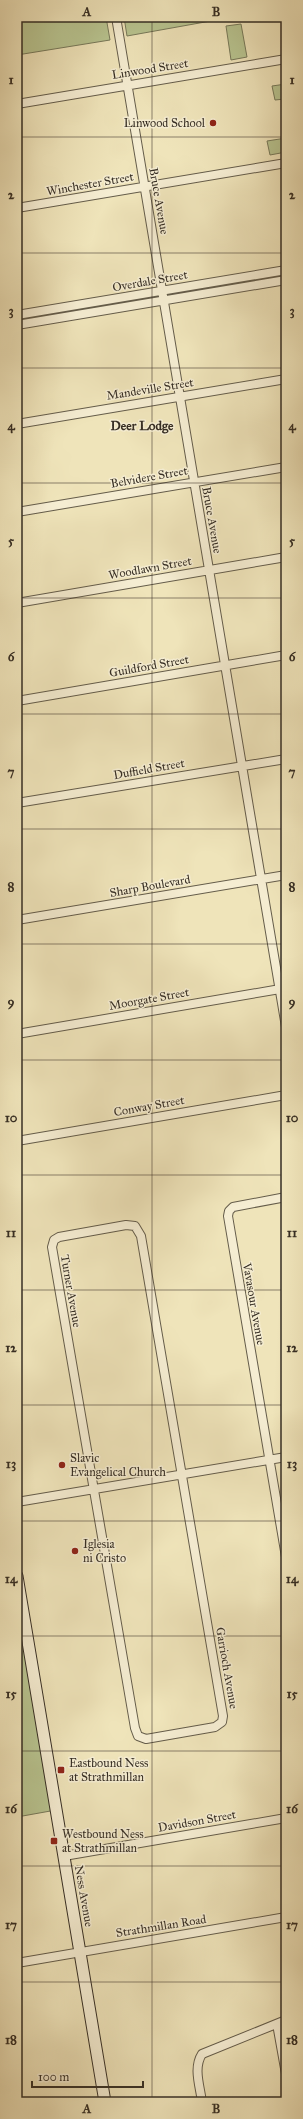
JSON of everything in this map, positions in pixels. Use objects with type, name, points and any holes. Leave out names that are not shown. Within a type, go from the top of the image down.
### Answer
[{"type":"main road","name":"Ness Avenue","points":[[17,1576],[105,2102]]},
{"type":"street","name":"Bruce Avenue","points":[[116,17],[261,879],[283,988],[286,1027]]},
{"type":"street","name":"Linwood Street","points":[[17,104],[286,59]]},
{"type":"street","name":"Winchester Street","points":[[17,208],[286,163]]},
{"type":"street","name":"Overdale Street","points":[[17,315],[286,270]]},
{"type":"street","name":"Overdale Street","points":[[17,325],[286,280]]},
{"type":"street","name":"Mandeville Street","points":[[17,424],[286,379]]},
{"type":"street","name":"Belvidere Street","points":[[17,512],[286,467]]},
{"type":"street","name":"Woodlawn Street","points":[[17,603],[286,557]]},
{"type":"street","name":"Guildford Street","points":[[17,701],[286,655]]},
{"type":"street","name":"Duffield Street","points":[[17,804],[286,759]]},
{"type":"street","name":"Sharp Boulevard","points":[[17,920],[286,875]]},
{"type":"street","name":"Moorgate Street","points":[[17,1034],[283,988]]},
{"type":"street","name":"Conway Street","points":[[17,1141],[286,1095]]},
{"type":"street","name":"Vavasour Avenue","points":[[269,1460],[228,1216],[229,1211],[233,1207],[286,1197]]},
{"type":"street","name":"Turner Avenue","points":[[93,1490],[52,1248],[54,1240],[59,1237],[126,1225],[135,1226],[141,1236],[182,1474]]},
{"type":"street","points":[[17,1502],[286,1457]]},
{"type":"street","points":[[269,1460],[286,1557]]},
{"type":"street","name":"Garrioch Avenue","points":[[93,1490],[135,1731],[143,1738],[215,1727],[222,1722],[223,1716],[182,1474]]},
{"type":"street","name":"Davidson Street","points":[[64,1856],[286,1818]]},
{"type":"street","name":"Strathmillan Road","points":[[17,1963],[286,1918]]},
{"type":"street","points":[[202,2102],[197,2067],[198,2060],[202,2054],[286,2020]]},
{"type":"street","points":[[277,2024],[286,2074]]},
{"type":"green space","points":[[17,17],[106,17],[110,40],[17,55]]},
{"type":"green space","points":[[124,17],[233,17],[127,36]]},
{"type":"green space","points":[[241,24],[247,57],[231,60],[226,26]]},
{"type":"green space","points":[[286,84],[285,99],[275,100],[272,86]]},
{"type":"green space","points":[[286,138],[286,152],[270,155],[267,141]]},
{"type":"green space","points":[[17,1579],[56,1810],[17,1817]]},
{"type":"place","name":"Linwood School","points":[[213,123]]},
{"type":"place","name":"Slavic Evangelical Church","points":[[62,1465]]},
{"type":"place","name":"Iglesia ni Cristo","points":[[75,1551]]},
{"type":"place","name":"Eastbound Ness at Strathmillan","points":[[61,1770]]},
{"type":"place","name":"Westbound Ness at Strathmillan","points":[[54,1841]]},
{"type":"district","name":"Deer Lodge","points":[[142,426]]}]
